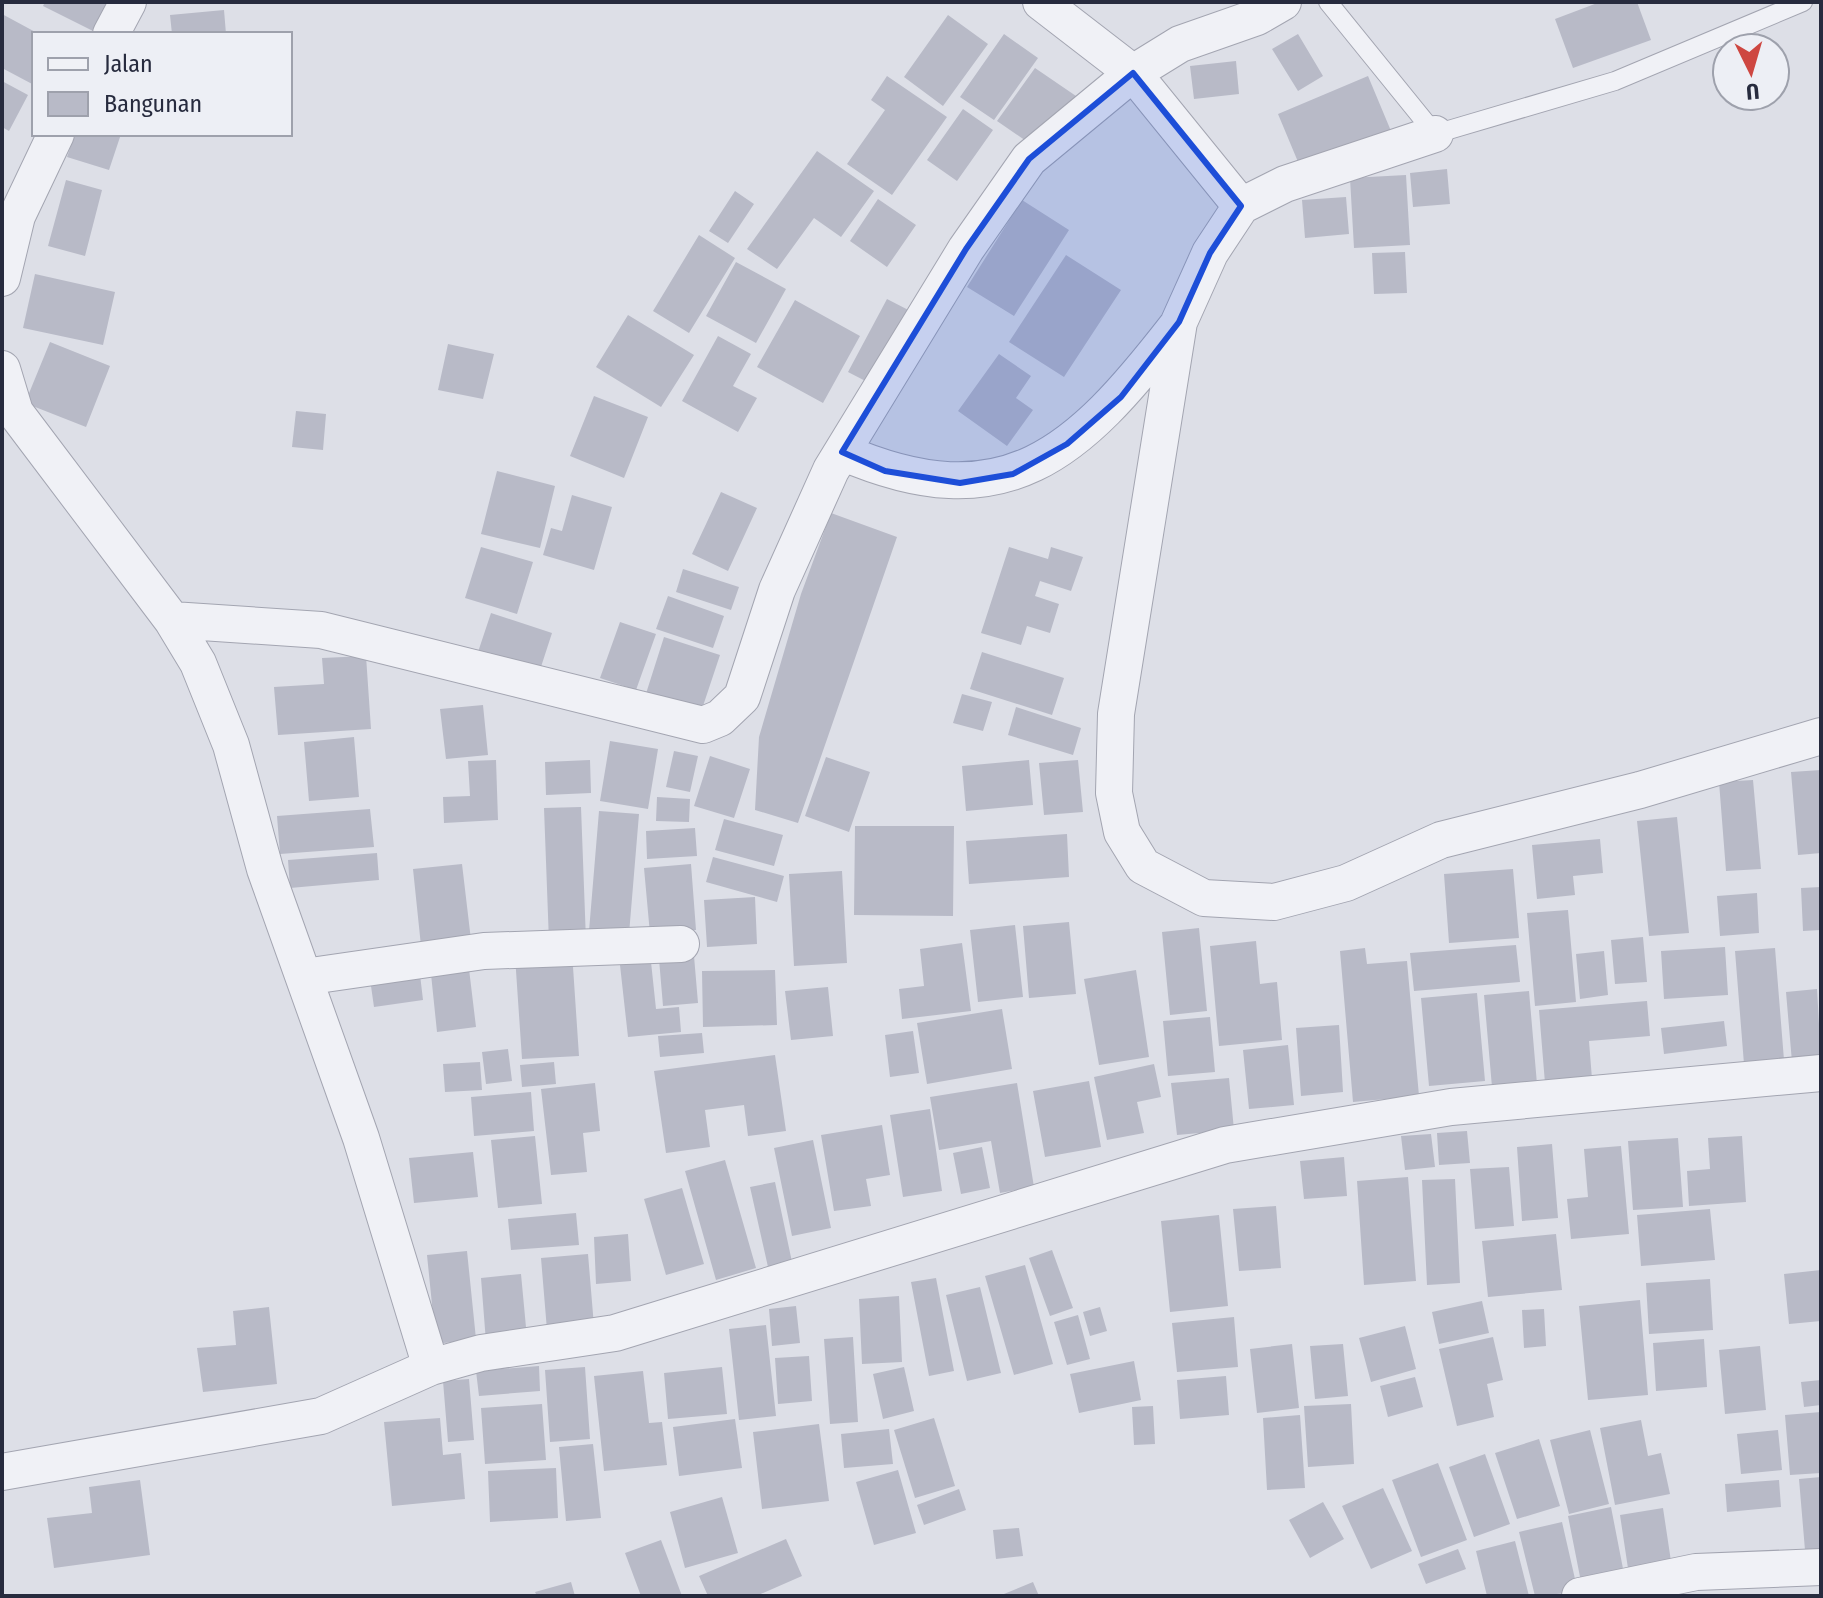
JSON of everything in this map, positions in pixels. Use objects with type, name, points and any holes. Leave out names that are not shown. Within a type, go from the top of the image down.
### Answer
[{"type":"street","points":[[112,32],[128,2]]},
{"type":"street","points":[[1041,2],[1133,73],[1241,206]]},
{"type":"street","points":[[172,620],[321,630],[703,725],[720,718],[742,697],[777,590],[842,452],[966,249],[1029,159],[1133,73],[1180,44],[1257,17],[1283,2]]},
{"type":"street","points":[[842,452],[885,471],[960,483],[1013,474],[1067,444],[1121,397],[1179,322],[1210,253],[1241,206],[1285,184],[1435,134]]},
{"type":"street","points":[[2,278],[17,216],[55,136]]},
{"type":"street","points":[[1179,322],[1116,714],[1114,793],[1122,832],[1143,866],[1204,898],[1274,902],[1346,883],[1441,840],[1640,790],[1821,736]]},
{"type":"street","points":[[2,369],[15,412],[172,620],[198,663],[231,745],[265,869],[361,1138],[431,1367]]},
{"type":"street","points":[[304,977],[484,951],[681,944]]},
{"type":"street","points":[[2,1472],[321,1416],[431,1367],[481,1353],[615,1333],[1225,1145],[1451,1107],[1821,1073]]},
{"type":"street","points":[[1580,1596],[1696,1572],[1821,1567]]},
{"type":"lane","points":[[1328,2],[1435,134],[1615,81],[1803,2]]},
{"type":"highlighted area","points":[[1133,73],[1241,206],[1210,253],[1179,322],[1121,397],[1067,444],[1013,474],[960,483],[885,471],[842,452],[966,249],[1029,159]]},
{"type":"building","points":[[45,2],[109,2],[95,32],[43,6]]},
{"type":"building","points":[[1600,2],[1637,2],[1651,40],[1573,68],[1555,19]]},
{"type":"building","points":[[224,10],[226,32],[172,32],[170,15]]},
{"type":"building","points":[[2,14],[35,32],[32,32],[32,84],[2,68]]},
{"type":"building","points":[[948,15],[988,44],[943,106],[904,77]]},
{"type":"building","points":[[1004,34],[1038,58],[994,120],[960,97]]},
{"type":"building","points":[[1298,34],[1323,76],[1298,91],[1272,49]]},
{"type":"building","points":[[1236,61],[1239,94],[1194,99],[1190,66]]},
{"type":"building","points":[[1035,68],[1076,96],[1039,150],[997,121]]},
{"type":"building","points":[[887,76],[947,117],[892,195],[847,164],[885,110],[871,100]]},
{"type":"building","points":[[1368,76],[1391,131],[1301,169],[1278,114]]},
{"type":"building","points":[[2,81],[28,95],[9,131],[2,127]]},
{"type":"building","points":[[963,109],[993,130],[957,181],[927,160]]},
{"type":"building","points":[[74,136],[120,136],[109,170],[67,157]]},
{"type":"building","points":[[817,151],[874,191],[841,237],[814,218],[777,269],[747,249]]},
{"type":"building","points":[[1447,169],[1450,204],[1413,207],[1410,173]]},
{"type":"building","points":[[1406,175],[1410,245],[1354,248],[1350,178]]},
{"type":"building","points":[[66,180],[102,190],[85,256],[48,246]]},
{"type":"building","points":[[735,191],[754,204],[728,243],[709,231]]},
{"type":"building","points":[[1346,197],[1349,234],[1305,238],[1302,200]]},
{"type":"building","points":[[878,199],[916,225],[887,267],[850,241]]},
{"type":"building","points":[[1022,200],[1069,230],[1014,316],[967,287]]},
{"type":"building","points":[[699,235],[735,258],[689,333],[653,311]]},
{"type":"building","points":[[1405,252],[1407,293],[1374,294],[1372,253]]},
{"type":"building","points":[[1066,255],[1121,290],[1064,377],[1009,342]]},
{"type":"building","points":[[736,262],[786,289],[756,343],[706,316]]},
{"type":"building","points":[[35,274],[115,292],[103,345],[23,328]]},
{"type":"building","points":[[887,299],[920,316],[881,389],[848,372]]},
{"type":"building","points":[[795,300],[860,336],[823,403],[757,367]]},
{"type":"building","points":[[628,315],[694,355],[661,407],[596,367]]},
{"type":"building","points":[[718,336],[751,354],[733,386],[757,398],[738,432],[682,401]]},
{"type":"building","points":[[50,342],[110,366],[86,427],[25,403]]},
{"type":"building","points":[[448,344],[494,354],[483,399],[438,390]]},
{"type":"building","points":[[999,354],[1031,376],[1016,398],[1033,410],[1007,446],[958,411]]},
{"type":"building","points":[[594,396],[648,417],[624,478],[570,456]]},
{"type":"building","points":[[296,411],[326,414],[323,450],[292,447]]},
{"type":"building","points":[[497,471],[555,486],[540,548],[481,534]]},
{"type":"building","points":[[721,492],[757,508],[728,571],[692,554]]},
{"type":"building","points":[[572,495],[612,507],[594,570],[543,555],[551,528],[562,531]]},
{"type":"building","points":[[831,513],[897,537],[798,823],[755,810],[759,737],[801,594]]},
{"type":"building","points":[[481,547],[533,562],[517,614],[465,598]]},
{"type":"building","points":[[1009,547],[1048,559],[1051,547],[1083,557],[1071,591],[1040,581],[1035,596],[1059,604],[1050,633],[1027,626],[1021,645],[981,633]]},
{"type":"building","points":[[683,569],[739,587],[731,610],[676,592]]},
{"type":"building","points":[[668,596],[724,616],[713,648],[656,629]]},
{"type":"building","points":[[491,613],[552,633],[539,673],[478,652]]},
{"type":"building","points":[[620,622],[656,634],[636,690],[600,678]]},
{"type":"building","points":[[664,637],[720,655],[698,721],[643,703]]},
{"type":"building","points":[[982,652],[1064,678],[1052,715],[970,689]]},
{"type":"building","points":[[366,656],[371,729],[278,735],[274,687],[324,684],[322,658]]},
{"type":"building","points":[[962,694],[992,702],[983,731],[953,723]]},
{"type":"building","points":[[483,705],[488,755],[446,759],[440,709]]},
{"type":"building","points":[[1016,707],[1081,728],[1073,755],[1008,735]]},
{"type":"building","points":[[354,737],[359,797],[309,801],[304,742]]},
{"type":"building","points":[[610,741],[658,749],[648,809],[600,801]]},
{"type":"building","points":[[674,751],[698,756],[690,792],[666,787]]},
{"type":"building","points":[[710,756],[750,769],[734,818],[694,806]]},
{"type":"building","points":[[826,757],[870,772],[849,832],[805,816]]},
{"type":"building","points":[[496,760],[498,820],[444,823],[443,797],[470,796],[468,761]]},
{"type":"building","points":[[590,760],[591,793],[546,795],[545,762]]},
{"type":"building","points":[[1029,760],[1033,805],[966,811],[962,766]]},
{"type":"building","points":[[1078,760],[1083,812],[1044,815],[1039,763]]},
{"type":"building","points":[[1821,770],[1821,853],[1798,855],[1791,772]]},
{"type":"building","points":[[1753,780],[1761,869],[1726,871],[1719,782]]},
{"type":"building","points":[[657,797],[690,799],[689,822],[656,821]]},
{"type":"building","points":[[581,807],[586,941],[549,942],[544,808]]},
{"type":"building","points":[[370,809],[374,847],[280,854],[277,816]]},
{"type":"building","points":[[599,811],[639,814],[629,934],[589,931]]},
{"type":"building","points":[[1677,817],[1689,933],[1649,936],[1637,821]]},
{"type":"building","points":[[724,819],[783,835],[774,866],[715,850]]},
{"type":"building","points":[[855,826],[954,826],[953,916],[854,915]]},
{"type":"building","points":[[695,828],[697,856],[647,859],[646,831]]},
{"type":"building","points":[[1067,834],[1069,877],[969,884],[966,841]]},
{"type":"building","points":[[1600,839],[1603,873],[1573,876],[1575,895],[1537,899],[1532,845]]},
{"type":"building","points":[[377,853],[379,880],[290,888],[288,860]]},
{"type":"building","points":[[713,857],[784,876],[777,902],[706,882]]},
{"type":"building","points":[[462,864],[471,940],[421,946],[413,869]]},
{"type":"building","points":[[691,864],[696,930],[650,934],[644,868]]},
{"type":"building","points":[[1513,869],[1519,938],[1449,943],[1444,874]]},
{"type":"building","points":[[842,871],[847,963],[794,966],[789,874]]},
{"type":"building","points":[[1821,887],[1821,930],[1803,931],[1801,888]]},
{"type":"building","points":[[1757,893],[1759,933],[1720,936],[1717,896]]},
{"type":"building","points":[[755,897],[757,944],[707,947],[704,900]]},
{"type":"building","points":[[1568,910],[1576,1002],[1535,1006],[1527,913]]},
{"type":"building","points":[[1069,922],[1076,994],[1029,998],[1023,926]]},
{"type":"building","points":[[1015,925],[1023,997],[978,1002],[970,930]]},
{"type":"building","points":[[1199,928],[1207,1011],[1170,1015],[1162,932]]},
{"type":"building","points":[[1643,937],[1647,982],[1615,984],[1611,940]]},
{"type":"building","points":[[1256,941],[1260,984],[1277,982],[1282,1040],[1219,1046],[1210,946]]},
{"type":"building","points":[[962,943],[971,1011],[902,1019],[899,989],[924,986],[920,949]]},
{"type":"building","points":[[1516,945],[1520,982],[1414,991],[1410,953]]},
{"type":"building","points":[[1725,947],[1728,995],[1664,999],[1661,951]]},
{"type":"building","points":[[1365,948],[1367,964],[1407,961],[1419,1096],[1353,1102],[1340,951]]},
{"type":"building","points":[[1775,948],[1784,1060],[1744,1064],[1735,951]]},
{"type":"building","points":[[1604,951],[1608,995],[1580,999],[1576,954]]},
{"type":"building","points":[[572,952],[579,1056],[522,1059],[515,956]]},
{"type":"building","points":[[694,956],[698,1003],[663,1006],[659,959]]},
{"type":"building","points":[[651,962],[656,1009],[679,1007],[681,1032],[628,1037],[620,965]]},
{"type":"building","points":[[419,966],[423,1000],[374,1007],[369,972]]},
{"type":"building","points":[[469,969],[476,1027],[437,1032],[431,974]]},
{"type":"building","points":[[775,970],[777,1025],[703,1027],[702,971]]},
{"type":"building","points":[[1136,970],[1149,1057],[1099,1065],[1084,979]]},
{"type":"building","points":[[828,987],[833,1036],[791,1040],[785,991]]},
{"type":"building","points":[[1817,989],[1821,1059],[1792,1062],[1786,992]]},
{"type":"building","points":[[1529,991],[1537,1084],[1492,1087],[1484,995]]},
{"type":"building","points":[[1477,993],[1485,1081],[1429,1086],[1421,998]]},
{"type":"building","points":[[1647,1001],[1650,1036],[1589,1041],[1592,1079],[1545,1083],[1539,1010]]},
{"type":"building","points":[[1002,1009],[1012,1069],[927,1084],[917,1023]]},
{"type":"building","points":[[1210,1017],[1215,1072],[1168,1076],[1163,1021]]},
{"type":"building","points":[[1724,1021],[1727,1046],[1664,1054],[1661,1028]]},
{"type":"building","points":[[1339,1025],[1343,1092],[1301,1096],[1296,1028]]},
{"type":"building","points":[[913,1031],[919,1073],[890,1077],[885,1035]]},
{"type":"building","points":[[702,1033],[704,1053],[660,1057],[658,1036]]},
{"type":"building","points":[[1288,1045],[1294,1105],[1249,1109],[1243,1050]]},
{"type":"building","points":[[508,1049],[512,1081],[486,1084],[482,1052]]},
{"type":"building","points":[[775,1055],[786,1131],[748,1136],[744,1105],[705,1110],[710,1147],[666,1153],[654,1071]]},
{"type":"building","points":[[480,1062],[482,1090],[445,1092],[443,1064]]},
{"type":"building","points":[[554,1062],[556,1084],[522,1087],[520,1065]]},
{"type":"building","points":[[1154,1064],[1161,1097],[1137,1102],[1144,1133],[1107,1140],[1094,1077]]},
{"type":"building","points":[[1229,1078],[1234,1130],[1177,1135],[1171,1083]]},
{"type":"building","points":[[1089,1081],[1101,1147],[1045,1157],[1033,1091]]},
{"type":"building","points":[[595,1083],[600,1131],[583,1133],[587,1172],[551,1175],[541,1089]]},
{"type":"building","points":[[1017,1083],[1034,1187],[1000,1193],[991,1141],[939,1150],[930,1097]]},
{"type":"building","points":[[531,1092],[534,1131],[474,1136],[471,1097]]},
{"type":"building","points":[[930,1109],[942,1191],[903,1197],[890,1115]]},
{"type":"building","points":[[882,1125],[890,1175],[866,1179],[871,1206],[834,1211],[821,1135]]},
{"type":"building","points":[[1467,1131],[1470,1163],[1439,1165],[1437,1133]]},
{"type":"building","points":[[1431,1134],[1435,1167],[1405,1170],[1401,1136]]},
{"type":"building","points":[[535,1136],[542,1204],[498,1208],[491,1140]]},
{"type":"building","points":[[1742,1136],[1746,1202],[1689,1206],[1687,1171],[1710,1169],[1708,1138]]},
{"type":"building","points":[[1678,1138],[1683,1207],[1633,1210],[1628,1141]]},
{"type":"building","points":[[813,1140],[831,1228],[792,1236],[774,1148]]},
{"type":"building","points":[[1552,1144],[1558,1218],[1522,1221],[1517,1147]]},
{"type":"building","points":[[1621,1146],[1629,1234],[1571,1239],[1567,1199],[1588,1197],[1584,1149]]},
{"type":"building","points":[[982,1147],[990,1188],[961,1194],[953,1153]]},
{"type":"building","points":[[473,1152],[478,1197],[414,1203],[409,1158]]},
{"type":"building","points":[[1344,1157],[1347,1196],[1304,1199],[1300,1161]]},
{"type":"building","points":[[725,1160],[756,1268],[716,1280],[685,1171]]},
{"type":"building","points":[[1509,1167],[1514,1226],[1475,1229],[1470,1169]]},
{"type":"building","points":[[1408,1177],[1416,1281],[1364,1285],[1357,1181]]},
{"type":"building","points":[[1455,1179],[1460,1283],[1427,1285],[1422,1180]]},
{"type":"building","points":[[775,1182],[792,1262],[768,1267],[750,1187]]},
{"type":"building","points":[[682,1188],[704,1264],[666,1275],[644,1199]]},
{"type":"building","points":[[1276,1206],[1281,1268],[1239,1271],[1233,1209]]},
{"type":"building","points":[[1710,1209],[1715,1260],[1641,1266],[1637,1215]]},
{"type":"building","points":[[576,1213],[579,1245],[511,1250],[508,1219]]},
{"type":"building","points":[[1219,1215],[1228,1306],[1170,1312],[1161,1221]]},
{"type":"building","points":[[628,1234],[631,1281],[596,1284],[594,1237]]},
{"type":"building","points":[[1556,1234],[1562,1290],[1488,1297],[1482,1241]]},
{"type":"building","points":[[1052,1250],[1073,1308],[1050,1316],[1029,1258]]},
{"type":"building","points":[[467,1251],[476,1339],[436,1344],[427,1255]]},
{"type":"building","points":[[588,1254],[594,1326],[547,1330],[541,1258]]},
{"type":"building","points":[[1025,1265],[1053,1364],[1014,1375],[985,1276]]},
{"type":"building","points":[[1821,1270],[1821,1321],[1789,1324],[1784,1274]]},
{"type":"building","points":[[521,1274],[527,1338],[486,1342],[481,1278]]},
{"type":"building","points":[[936,1278],[954,1371],[929,1376],[911,1282]]},
{"type":"building","points":[[1710,1279],[1713,1330],[1649,1334],[1646,1283]]},
{"type":"building","points":[[980,1287],[1001,1373],[967,1381],[946,1295]]},
{"type":"building","points":[[899,1296],[902,1362],[862,1364],[859,1299]]},
{"type":"building","points":[[1640,1300],[1648,1395],[1588,1400],[1579,1306]]},
{"type":"building","points":[[1482,1301],[1489,1333],[1439,1344],[1432,1312]]},
{"type":"building","points":[[796,1306],[800,1343],[772,1346],[769,1309]]},
{"type":"building","points":[[269,1307],[277,1384],[203,1392],[197,1348],[236,1345],[233,1311]]},
{"type":"building","points":[[1100,1307],[1107,1331],[1090,1336],[1083,1312]]},
{"type":"building","points":[[1544,1309],[1546,1346],[1524,1348],[1522,1310]]},
{"type":"building","points":[[1078,1315],[1090,1359],[1067,1365],[1054,1322]]},
{"type":"building","points":[[1234,1317],[1238,1367],[1177,1372],[1172,1323]]},
{"type":"building","points":[[766,1325],[776,1416],[739,1420],[729,1329]]},
{"type":"building","points":[[1405,1326],[1416,1369],[1371,1382],[1359,1338]]},
{"type":"building","points":[[853,1337],[858,1422],[830,1424],[824,1339]]},
{"type":"building","points":[[1493,1337],[1503,1380],[1487,1384],[1494,1417],[1457,1426],[1439,1349]]},
{"type":"building","points":[[1704,1339],[1707,1387],[1656,1391],[1653,1343]]},
{"type":"building","points":[[1292,1344],[1299,1408],[1257,1413],[1250,1349]]},
{"type":"building","points":[[1343,1344],[1348,1396],[1315,1399],[1310,1346]]},
{"type":"building","points":[[1760,1346],[1766,1410],[1725,1414],[1719,1350]]},
{"type":"building","points":[[809,1356],[812,1401],[778,1404],[775,1358]]},
{"type":"building","points":[[1134,1361],[1141,1400],[1079,1413],[1070,1374]]},
{"type":"building","points":[[539,1366],[540,1391],[479,1396],[476,1371]]},
{"type":"building","points":[[585,1367],[590,1439],[550,1442],[545,1370]]},
{"type":"building","points":[[722,1367],[727,1414],[668,1419],[664,1373]]},
{"type":"building","points":[[904,1367],[914,1411],[883,1419],[873,1374]]},
{"type":"building","points":[[643,1371],[649,1423],[662,1422],[667,1465],[604,1471],[594,1376]]},
{"type":"building","points":[[1226,1376],[1229,1415],[1180,1419],[1177,1380]]},
{"type":"building","points":[[1415,1377],[1423,1407],[1388,1417],[1380,1386]]},
{"type":"building","points":[[469,1379],[474,1440],[448,1442],[443,1381]]},
{"type":"building","points":[[1821,1380],[1821,1405],[1804,1407],[1801,1382]]},
{"type":"building","points":[[542,1404],[546,1460],[485,1464],[481,1408]]},
{"type":"building","points":[[1351,1404],[1354,1464],[1308,1467],[1304,1406]]},
{"type":"building","points":[[1153,1406],[1155,1444],[1134,1445],[1132,1407]]},
{"type":"building","points":[[1821,1412],[1821,1473],[1790,1475],[1785,1415]]},
{"type":"building","points":[[1300,1415],[1305,1488],[1267,1490],[1263,1418]]},
{"type":"building","points":[[440,1418],[443,1455],[461,1453],[465,1499],[392,1506],[384,1422]]},
{"type":"building","points":[[934,1418],[955,1486],[915,1498],[894,1430]]},
{"type":"building","points":[[735,1419],[742,1468],[679,1476],[673,1427]]},
{"type":"building","points":[[1641,1420],[1648,1456],[1661,1453],[1670,1494],[1615,1505],[1600,1428]]},
{"type":"building","points":[[819,1424],[829,1501],[762,1509],[753,1432]]},
{"type":"building","points":[[889,1429],[893,1464],[844,1468],[841,1434]]},
{"type":"building","points":[[1590,1430],[1609,1504],[1569,1514],[1550,1440]]},
{"type":"building","points":[[1778,1430],[1782,1470],[1741,1474],[1737,1434]]},
{"type":"building","points":[[1539,1439],[1560,1506],[1517,1519],[1495,1453]]},
{"type":"building","points":[[593,1444],[601,1518],[566,1521],[559,1447]]},
{"type":"building","points":[[1485,1454],[1510,1524],[1474,1537],[1449,1467]]},
{"type":"building","points":[[1438,1463],[1467,1540],[1421,1557],[1392,1480]]},
{"type":"building","points":[[556,1468],[558,1518],[490,1522],[488,1471]]},
{"type":"building","points":[[898,1470],[916,1533],[874,1545],[856,1482]]},
{"type":"building","points":[[1821,1477],[1821,1561],[1806,1562],[1799,1479]]},
{"type":"building","points":[[140,1480],[150,1555],[54,1568],[47,1518],[92,1513],[89,1487]]},
{"type":"building","points":[[1779,1480],[1781,1507],[1727,1512],[1725,1484]]},
{"type":"building","points":[[1383,1488],[1412,1551],[1371,1569],[1342,1506]]},
{"type":"building","points":[[959,1489],[966,1510],[924,1525],[917,1505]]},
{"type":"building","points":[[722,1497],[738,1553],[685,1568],[670,1512]]},
{"type":"building","points":[[1323,1502],[1344,1539],[1310,1558],[1289,1520]]},
{"type":"building","points":[[1611,1507],[1626,1584],[1583,1592],[1568,1516]]},
{"type":"building","points":[[1663,1508],[1672,1568],[1629,1575],[1620,1515]]},
{"type":"building","points":[[1562,1522],[1578,1592],[1535,1596],[1519,1532]]},
{"type":"building","points":[[1019,1528],[1023,1556],[996,1559],[993,1530]]},
{"type":"building","points":[[786,1539],[802,1576],[756,1596],[708,1596],[699,1576]]},
{"type":"building","points":[[661,1540],[682,1596],[641,1596],[625,1553]]},
{"type":"building","points":[[1515,1541],[1529,1596],[1487,1596],[1476,1551]]},
{"type":"building","points":[[1458,1549],[1466,1569],[1426,1584],[1418,1564]]},
{"type":"building","points":[[571,1582],[575,1596],[537,1596],[535,1592]]},
{"type":"building","points":[[1033,1582],[1039,1596],[999,1596]]}]
